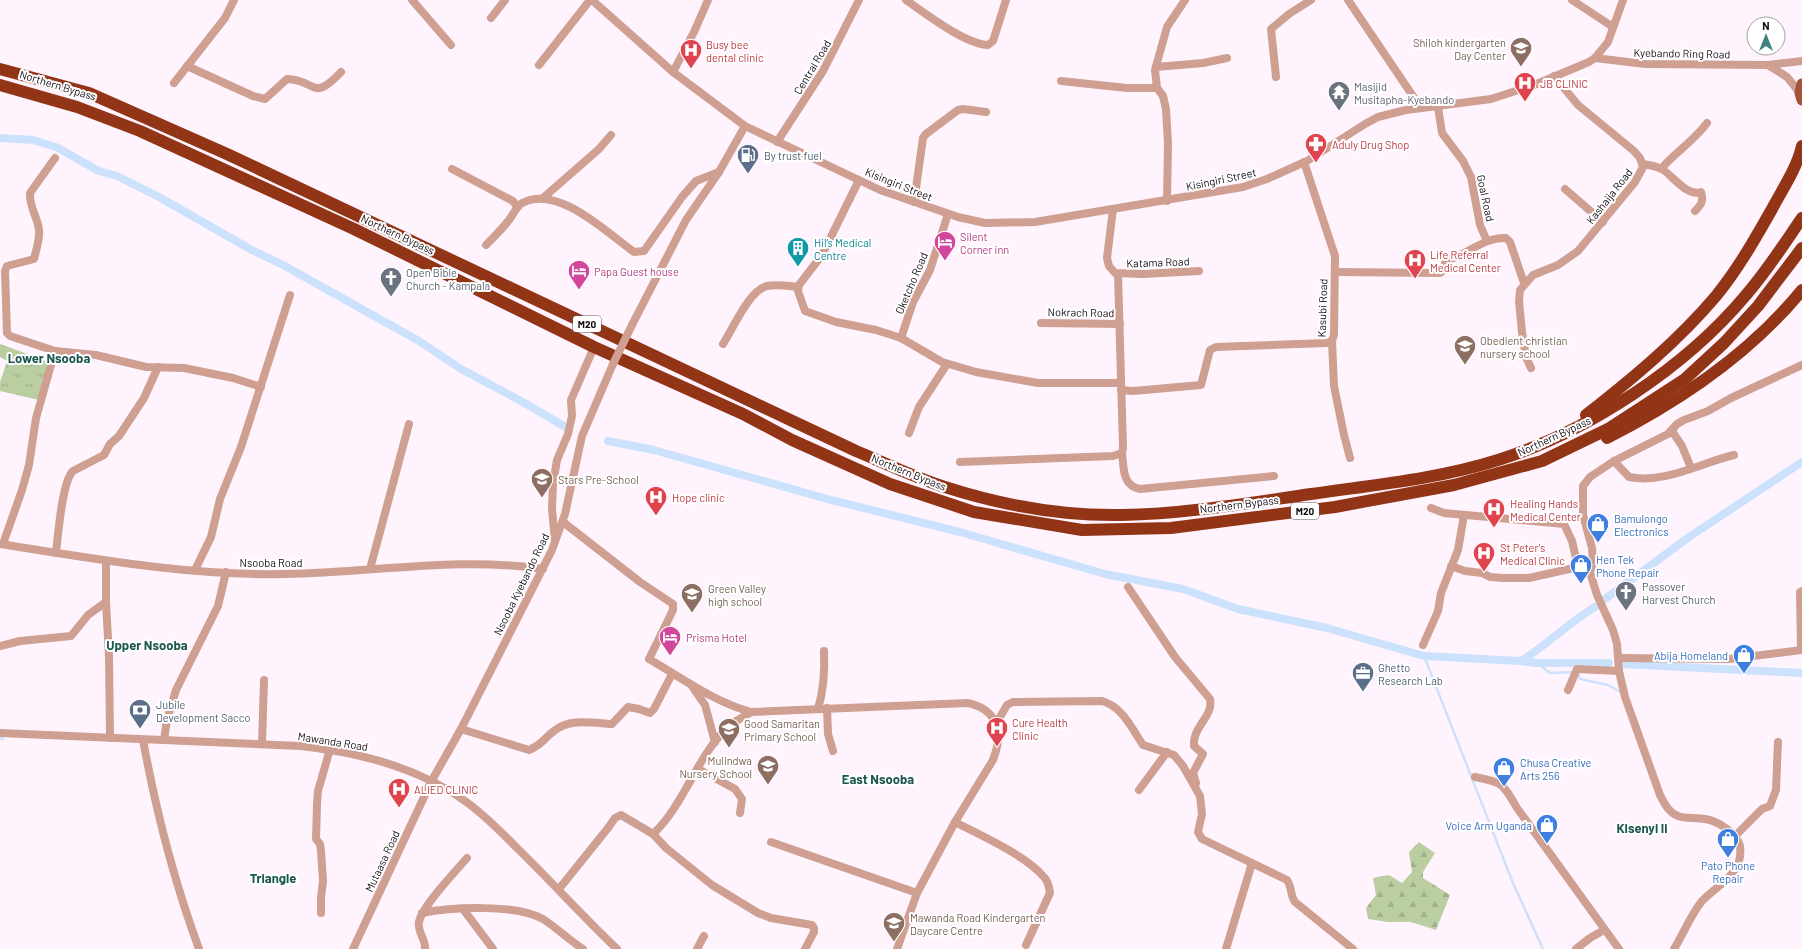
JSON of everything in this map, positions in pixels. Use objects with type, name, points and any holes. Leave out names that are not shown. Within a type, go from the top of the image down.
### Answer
[{"type":"highway","points":[[0,60],[47,74],[89,93]]},
{"type":"highway","name":"Northern Bypass","points":[[0,69],[89,93],[227,154],[856,451],[943,487],[993,500],[1037,509],[1082,514],[1122,515],[1189,511],[1384,484],[1438,475],[1496,461],[1529,449],[1602,413],[1642,388],[1679,360],[1713,330],[1746,296],[1802,218]]},
{"type":"highway","name":"Northern Bypass","points":[[0,85],[77,107],[140,131],[340,223],[594,348],[743,414],[792,440],[890,484],[974,512],[1082,530],[1171,528],[1335,507],[1454,485],[1542,461],[1608,429],[1685,379],[1724,343],[1758,306],[1802,248]]},
{"type":"highway","points":[[1561,434],[1633,377],[1680,335],[1716,296],[1746,256],[1785,186],[1802,146]]},
{"type":"highway","points":[[1569,449],[1591,445],[1646,418],[1681,397],[1724,366],[1792,303],[1802,290]]},
{"type":"street","points":[[174,83],[225,18],[234,0]]},
{"type":"street","points":[[412,0],[451,45]]},
{"type":"street","points":[[491,18],[505,0]]},
{"type":"street","points":[[539,65],[591,0],[673,72],[745,126],[777,142]]},
{"type":"street","points":[[673,72],[694,32],[708,0]]},
{"type":"street","name":"Central Road","points":[[777,142],[823,71],[859,0]]},
{"type":"street","points":[[906,0],[958,34],[977,44],[988,45],[993,41],[1006,0]]},
{"type":"street","points":[[1167,201],[1168,144],[1166,109],[1163,96],[1157,88],[1156,67],[1167,27],[1185,0]]},
{"type":"street","points":[[1276,77],[1271,29],[1289,14],[1311,0]]},
{"type":"street","points":[[1348,0],[1421,108]]},
{"type":"street","points":[[1572,0],[1613,27]]},
{"type":"street","name":"Kisingiri Street","points":[[777,142],[859,180],[914,202],[948,214],[985,223],[1016,223],[1167,201],[1243,187],[1267,179],[1304,162],[1372,120],[1390,114],[1498,97],[1534,85],[1595,58],[1608,42],[1623,0]]},
{"type":"street","points":[[1156,67],[1198,64],[1227,58]]},
{"type":"street","name":"Kyebando Ring Road","points":[[1595,58],[1645,64],[1768,65],[1802,61]]},
{"type":"street","points":[[1768,65],[1787,77],[1801,92]]},
{"type":"street","points":[[187,66],[252,96],[265,99],[287,79],[313,88],[321,88],[328,86],[341,72]]},
{"type":"street","name":"Kashaija Road","points":[[1524,283],[1533,275],[1572,256],[1604,222],[1640,175],[1643,164],[1626,143],[1578,105],[1554,76]]},
{"type":"street","points":[[1061,81],[1131,88],[1157,88]]},
{"type":"street","name":"Goal Road","points":[[1438,107],[1442,133],[1463,161],[1471,177],[1480,225],[1487,240]]},
{"type":"street","points":[[914,202],[923,138],[926,134],[958,110],[963,109],[986,112]]},
{"type":"street","points":[[1661,169],[1695,138],[1706,123]]},
{"type":"street","points":[[486,245],[522,203],[543,198],[560,202],[571,208],[595,223],[634,252],[640,252],[648,247],[682,197],[696,181],[719,172],[745,126]]},
{"type":"street","points":[[543,198],[599,149],[612,135]]},
{"type":"street","points":[[55,158],[30,193],[32,212],[39,229],[40,238],[34,259],[7,266],[5,271],[7,333],[24,341],[55,351],[89,354],[140,366],[184,368],[209,373],[261,388]]},
{"type":"street","name":"Kasubi Road","points":[[1304,162],[1333,244],[1336,262],[1334,335],[1332,341],[1334,386],[1350,458]]},
{"type":"street","points":[[1643,164],[1661,169],[1686,189],[1697,194],[1701,192],[1703,197],[1701,206],[1695,211]]},
{"type":"street","points":[[452,169],[513,201],[518,207]]},
{"type":"street","name":"Nsooba Kyebando Road","points":[[432,782],[461,729],[543,569],[555,542],[563,522],[582,436],[613,364],[686,220],[719,172]]},
{"type":"street","points":[[798,287],[822,255],[859,180]]},
{"type":"street","points":[[1565,190],[1604,222]]},
{"type":"street","name":"Katama Road","points":[[1113,209],[1107,258],[1110,270],[1118,274],[1199,271]]},
{"type":"street","name":"Oketcho Road","points":[[901,338],[913,302],[930,270],[948,214]]},
{"type":"street","points":[[1335,272],[1440,273],[1444,270],[1446,262],[1471,251],[1487,240],[1501,238],[1509,240],[1524,283],[1519,296],[1519,308],[1526,357],[1531,368]]},
{"type":"street","points":[[1118,274],[1124,448],[1122,453],[1128,484],[1132,488],[1140,489],[1274,476]]},
{"type":"street","points":[[724,344],[750,299],[760,289],[771,286],[798,287]]},
{"type":"street","points":[[798,287],[803,305],[807,312],[836,322],[876,330],[901,338],[947,364],[976,372],[1038,383],[1121,386],[1128,391],[1201,385],[1210,350],[1216,347],[1321,343],[1332,341]]},
{"type":"street","points":[[195,570],[212,537],[220,499],[241,447],[290,295]]},
{"type":"street","name":"Nokrach Road","points":[[1041,323],[1120,324]]},
{"type":"street","points":[[555,542],[552,509],[553,484],[558,460],[568,434],[572,416],[571,400],[594,348]]},
{"type":"street","points":[[1,544],[22,490],[29,465],[36,418],[55,351]]},
{"type":"street","points":[[909,433],[919,407],[947,364]]},
{"type":"street","points":[[1674,949],[1688,922],[1702,901],[1737,868],[1740,858],[1740,847],[1735,836],[1720,825],[1706,819],[1678,816],[1666,806],[1625,697],[1619,671],[1619,658],[1612,630],[1596,595],[1590,572],[1593,563],[1592,548],[1583,515],[1583,486],[1590,477],[1614,460],[1675,430],[1708,411],[1802,365]]},
{"type":"street","points":[[56,553],[64,492],[69,475],[73,471],[104,455],[110,444],[119,436],[144,398],[158,367]]},
{"type":"street","points":[[370,569],[408,424]]},
{"type":"street","points":[[1675,430],[1691,468]]},
{"type":"street","points":[[960,462],[1113,456],[1122,453]]},
{"type":"street","points":[[1614,460],[1626,475],[1635,478],[1662,476],[1734,455]]},
{"type":"street","points":[[1431,508],[1444,513],[1564,524],[1572,541],[1578,567]]},
{"type":"street","points":[[1423,645],[1438,611],[1441,593],[1462,534],[1464,515]]},
{"type":"street","points":[[563,522],[640,582],[673,604],[673,610],[649,659],[691,686],[736,708],[751,712],[967,703],[978,706],[992,716],[997,722]]},
{"type":"street","name":"Nsooba Road","points":[[1,544],[106,561],[226,572],[287,574],[469,564],[513,565],[543,569]]},
{"type":"street","points":[[106,561],[110,738]]},
{"type":"street","points":[[1451,566],[1465,571],[1482,573],[1490,577],[1504,578],[1539,577],[1578,567],[1590,572]]},
{"type":"street","points":[[164,740],[167,720],[176,690],[218,606],[226,572]]},
{"type":"street","points":[[1128,588],[1175,657],[1210,700],[1210,709],[1194,735],[1194,746],[1203,754],[1193,773],[1200,796],[1202,814],[1198,832],[1202,839],[1287,880],[1290,886],[1290,895],[1295,902],[1353,949]]},
{"type":"street","points":[[1619,658],[1729,659],[1801,650],[1800,592],[1802,591]]},
{"type":"street","points":[[0,646],[20,641],[71,636],[88,615],[106,602]]},
{"type":"street","points":[[818,709],[824,684],[824,650]]},
{"type":"street","points":[[1568,690],[1575,672],[1619,671]]},
{"type":"street","points":[[461,729],[529,750],[543,743],[552,732],[561,725],[574,723],[612,724],[628,707],[650,713],[654,709],[672,674]]},
{"type":"street","points":[[262,744],[264,680]]},
{"type":"street","points":[[691,686],[705,706],[715,742]]},
{"type":"street","points":[[897,949],[917,892],[955,822],[993,760],[997,748],[997,722],[1006,705],[1013,702],[1102,701],[1114,706],[1127,719],[1143,746],[1167,752],[1174,755],[1179,760],[1200,796]]},
{"type":"street","points":[[827,708],[828,734],[833,750]]},
{"type":"street","points":[[652,834],[679,802],[715,742],[728,727],[751,712]]},
{"type":"street","name":"Mawanda Road","points":[[0,733],[262,744],[330,749],[372,758],[432,782],[474,808],[559,889],[617,949]]},
{"type":"street","points":[[143,740],[151,783],[180,898],[199,949]]},
{"type":"street","points":[[1735,836],[1762,809],[1770,806],[1776,790],[1778,742]]},
{"type":"street","points":[[321,913],[323,881],[320,844],[316,839],[317,803],[318,790],[330,749]]},
{"type":"street","points":[[1139,790],[1167,752]]},
{"type":"street","points":[[698,769],[735,789],[742,799],[740,813]]},
{"type":"street","points":[[1475,777],[1494,780],[1504,786],[1517,808],[1619,949]]},
{"type":"street","name":"Mutaasa Road","points":[[353,949],[432,782]]},
{"type":"street","points":[[559,889],[617,816],[625,816],[652,834],[666,848],[712,885],[758,913],[771,918],[812,925],[814,932],[805,949]]},
{"type":"street","points":[[955,822],[1022,859],[1044,876],[1050,893],[1026,945]]},
{"type":"street","points":[[771,842],[917,892]]},
{"type":"street","points":[[425,949],[419,926],[422,913],[467,858]]},
{"type":"street","points":[[1226,949],[1252,863]]},
{"type":"street","points":[[422,913],[442,909],[497,909],[528,912],[547,922],[583,949]]},
{"type":"street","points":[[464,909],[493,949]]},
{"type":"street","points":[[1576,949],[1590,938],[1604,930]]},
{"type":"street","points":[[697,949],[704,936]]},
{"type":"green space","points":[[0,344],[44,360],[48,366],[39,400],[0,391],[0,382],[7,361],[0,357]]},
{"type":"green space","points":[[1419,842],[1435,853],[1423,872],[1423,878],[1450,895],[1436,930],[1411,922],[1388,922],[1368,919],[1366,908],[1376,895],[1373,878],[1389,875],[1402,883],[1412,872],[1409,852]]},
{"type":"waterway","points":[[0,138],[33,140],[56,147],[99,171],[117,176],[159,197],[250,249],[283,265],[419,341],[461,369],[523,402],[567,428]]},
{"type":"waterway","points":[[608,441],[654,450],[831,500],[960,532],[1105,574],[1183,589],[1238,609],[1327,628],[1424,656],[1537,663],[1609,663]]},
{"type":"waterway","points":[[1605,599],[1689,537],[1802,462]]},
{"type":"waterway","points":[[1521,661],[1595,607]]},
{"type":"waterway","points":[[1424,656],[1513,883],[1543,949]]},
{"type":"waterway","points":[[1537,663],[1550,673],[1573,672]]},
{"type":"waterway","points":[[1622,664],[1802,673]]},
{"type":"waterway","points":[[1578,674],[1580,679],[1608,685],[1619,691]]},
{"type":"place","name":"Shiloh kindergarten Day Center","points":[[1521,68]]},
{"type":"place","name":"Busy bee dental clinic","points":[[691,70]]},
{"type":"place","name":"JB CLINIC","points":[[1525,102]]},
{"type":"place","name":"Masijid Musitapha-Kyebando","points":[[1339,112]]},
{"type":"place","name":"Aduly Drug Shop","points":[[1316,164]]},
{"type":"place","name":"By trust fuel","points":[[748,174]]},
{"type":"place","name":"Silent Corner inn","points":[[945,262]]},
{"type":"place","name":"Hil’s Medical Centre","points":[[798,268]]},
{"type":"place","name":"Life Referral Medical Center","points":[[1415,280]]},
{"type":"place","name":"Papa Guest house","points":[[579,290]]},
{"type":"place","name":"Open Bible Church - Kampala","points":[[391,298]]},
{"type":"place","name":"Obedient christian nursery school","points":[[1465,366]]},
{"type":"place","name":"Stars Pre-School","points":[[542,498]]},
{"type":"place","name":"Hope clinic","points":[[656,516]]},
{"type":"place","name":"Healing Hands Medical Center","points":[[1494,528]]},
{"type":"place","name":"Bamulongo Electronics","points":[[1598,544]]},
{"type":"place","name":"St Peter's Medical Clinic","points":[[1484,572]]},
{"type":"place","name":"Hen Tek Phone Repair","points":[[1581,584]]},
{"type":"place","name":"Passover Harvest Church","points":[[1626,612]]},
{"type":"place","name":"Green Valley high school","points":[[692,614]]},
{"type":"place","name":"Prisma Hotel","points":[[670,656]]},
{"type":"place","name":"Abija Homeland","points":[[1744,674]]},
{"type":"place","name":"Ghetto Research Lab","points":[[1363,692]]},
{"type":"place","name":"Jubile Development Sacco","points":[[140,730]]},
{"type":"place","name":"Good Samaritan Primary School","points":[[729,748]]},
{"type":"place","name":"Cure Health Clinic","points":[[997,748]]},
{"type":"place","name":"Mulindwa Nursery School","points":[[768,786]]},
{"type":"place","name":"Chusa Creative Arts 256","points":[[1504,788]]},
{"type":"place","name":"ALIED CLINIC","points":[[399,808]]},
{"type":"place","name":"Voice Arm Uganda","points":[[1547,844]]},
{"type":"place","name":"Pato Phone Repair","points":[[1728,858]]},
{"type":"place","name":"Mawanda Road Kindergarten Daycare Centre","points":[[894,942]]},
{"type":"district","name":"Lower Nsooba","points":[[49,358]]},
{"type":"district","name":"Upper Nsooba","points":[[147,645]]},
{"type":"district","name":"East Nsooba","points":[[878,779]]},
{"type":"district","name":"Kisenyi Ii","points":[[1642,828]]},
{"type":"district","name":"Triangle","points":[[273,878]]}]
